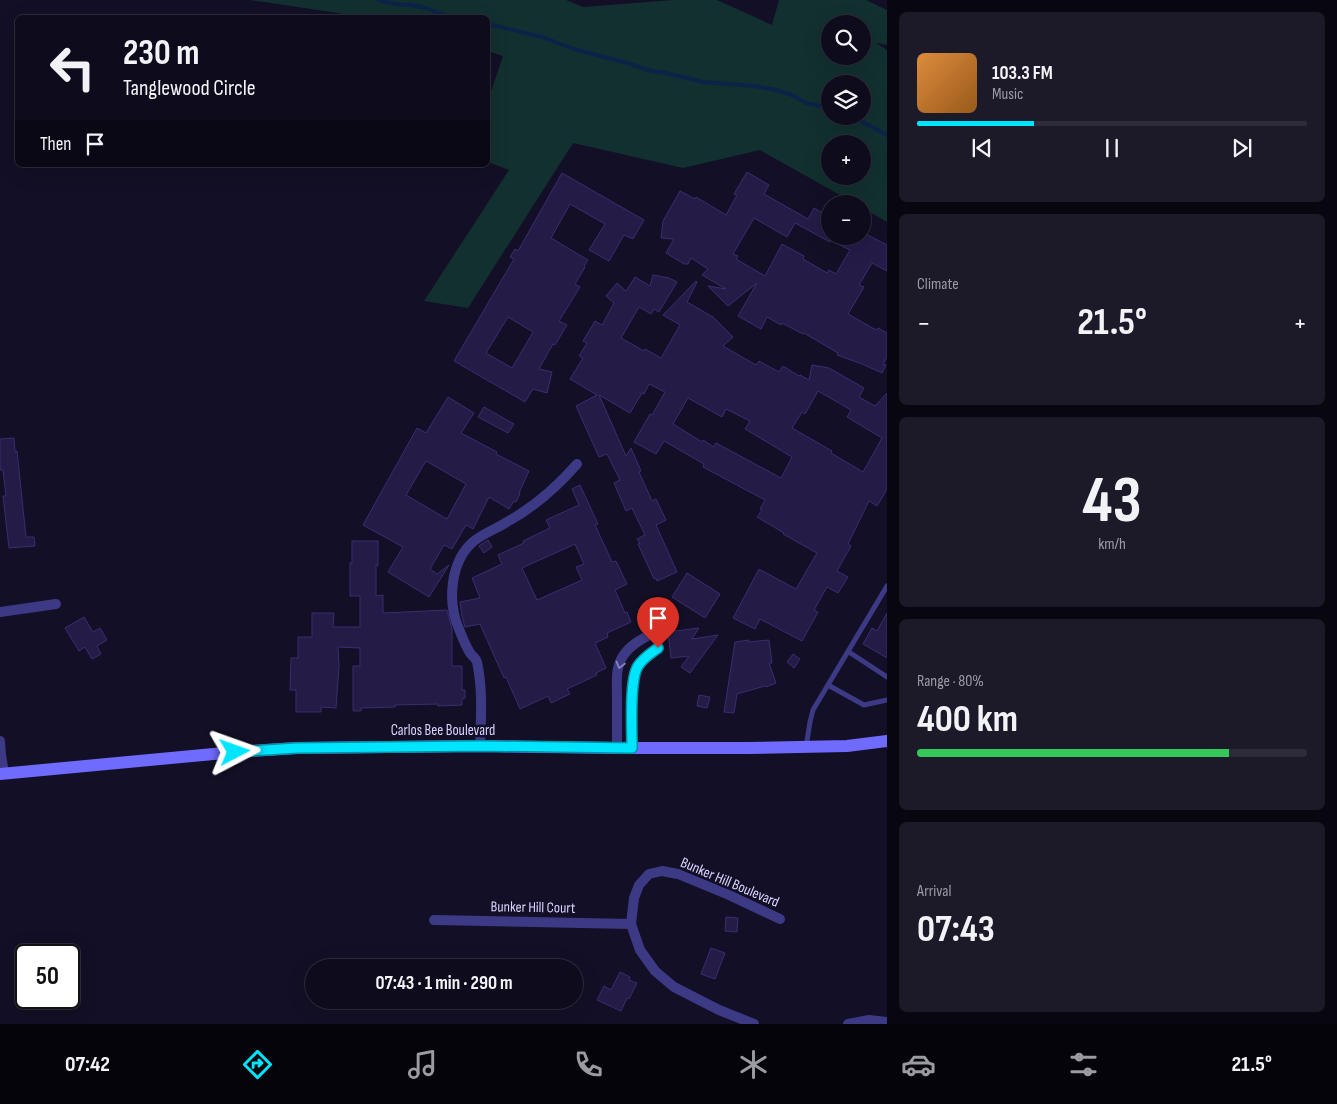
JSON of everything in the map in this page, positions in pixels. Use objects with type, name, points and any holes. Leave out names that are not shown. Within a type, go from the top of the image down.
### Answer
[{"type":"main road","name":"Carlos Bee Boulevard","points":[[2,773],[297,748],[480,746],[617,748],[806,747],[847,746],[887,741]]},
{"type":"street","points":[[480,746],[480,692],[476,659],[471,654],[458,627],[452,609],[453,584],[458,564],[466,549],[474,541],[539,502],[578,464]]},
{"type":"street","points":[[0,612],[56,604]]},
{"type":"street","points":[[617,748],[619,663],[630,647],[653,633]]},
{"type":"street","points":[[632,748],[632,696],[635,673],[641,661],[658,648]]},
{"type":"street","points":[[0,741],[2,773]]},
{"type":"street","name":"Bunker Hill Boulevard","points":[[754,1024],[719,1010],[674,986],[656,971],[640,950],[631,924],[634,898],[639,884],[649,874],[662,871],[678,874],[780,919]]},
{"type":"street","name":"Bunker Hill Court","points":[[434,920],[631,924]]},
{"type":"street","points":[[848,1024],[869,1020],[887,1022]]},
{"type":"lane","points":[[806,747],[813,710],[887,586]]},
{"type":"lane","points":[[848,652],[887,676]]},
{"type":"lane","points":[[828,685],[864,706],[887,700]]},
{"type":"green space","points":[[250,0],[566,0],[583,7],[673,0],[717,0],[772,25],[779,0],[866,0],[887,10],[887,45],[876,43],[887,50],[887,222],[871,213],[871,195],[840,195],[822,185],[871,185],[871,135],[821,135],[821,184],[760,150],[683,168],[573,143],[468,308],[424,301],[509,170],[490,163],[490,94],[503,56],[490,52],[490,15],[351,15]]},
{"type":"building","points":[[747,172],[769,185],[764,194],[808,219],[814,208],[821,212],[821,237],[795,223],[787,237],[754,218],[733,254],[738,256],[736,259],[765,276],[782,244],[804,256],[803,259],[827,273],[829,270],[836,274],[850,250],[840,245],[871,245],[871,237],[887,245],[887,271],[872,263],[859,285],[864,287],[848,314],[876,330],[878,328],[887,333],[887,357],[883,364],[886,365],[882,373],[837,355],[838,353],[804,333],[782,323],[781,325],[767,317],[761,329],[738,316],[757,283],[728,306],[708,286],[726,289],[702,275],[708,269],[691,258],[688,264],[684,264],[666,253],[674,239],[661,238],[663,221],[680,191],[695,199],[696,197],[726,215],[737,195],[734,194]]},
{"type":"building","points":[[562,173],[644,220],[633,239],[624,235],[609,261],[589,250],[605,224],[570,204],[551,238],[588,260],[575,284],[580,287],[559,321],[567,325],[555,345],[553,344],[539,369],[552,372],[547,393],[533,389],[525,402],[454,361],[514,259],[510,257],[515,249],[518,251]],"holes":[[[508,317],[533,332],[512,368],[486,353]]]},
{"type":"building","points":[[653,275],[669,278],[677,282],[659,312],[654,309],[651,314],[639,307],[621,338],[644,351],[645,349],[661,358],[680,325],[663,315],[696,281],[687,302],[713,317],[733,337],[723,346],[756,365],[759,361],[779,372],[783,366],[809,380],[812,365],[829,368],[864,388],[859,397],[875,406],[887,393],[887,489],[877,506],[869,501],[848,544],[851,546],[837,571],[848,577],[838,593],[827,587],[814,610],[818,612],[802,641],[760,619],[755,629],[733,618],[759,569],[796,589],[817,553],[757,517],[762,510],[760,509],[765,500],[703,467],[704,464],[664,441],[656,454],[634,442],[665,392],[649,384],[630,413],[599,395],[626,456],[631,448],[652,501],[656,499],[666,520],[656,525],[677,572],[657,581],[656,578],[654,579],[638,544],[640,543],[637,539],[645,535],[632,508],[626,511],[614,483],[620,480],[607,454],[599,457],[576,406],[597,395],[570,379],[583,358],[579,356],[587,343],[583,341],[595,321],[602,325],[614,303],[606,296],[617,283],[626,291],[635,277],[650,286]],"holes":[[[818,391],[851,410],[847,417],[882,438],[863,472],[831,453],[832,451],[792,428],[802,412],[805,414]],[[688,398],[722,417],[726,409],[750,421],[745,429],[792,457],[781,478],[716,443],[714,447],[703,440],[702,442],[673,424]]]},
{"type":"building","points":[[448,397],[474,413],[461,433],[529,471],[516,502],[514,501],[509,509],[489,497],[473,529],[466,525],[452,549],[444,545],[430,569],[437,574],[449,565],[429,597],[388,572],[403,547],[363,525],[417,428],[426,433]],"holes":[[[426,461],[466,484],[447,519],[406,495]]]},
{"type":"building","points":[[484,407],[514,424],[508,433],[478,417]]},
{"type":"building","points":[[14,438],[26,537],[34,537],[35,546],[9,548],[3,496],[6,496],[3,470],[0,470],[0,439]]},
{"type":"building","points":[[580,485],[598,524],[595,525],[612,562],[616,561],[627,584],[615,590],[631,622],[607,633],[608,637],[595,643],[606,668],[596,673],[597,675],[567,689],[570,694],[551,703],[548,696],[520,709],[480,624],[465,627],[460,602],[480,598],[472,578],[502,564],[498,555],[550,528],[546,520],[579,505],[572,489]],"holes":[[[575,544],[584,564],[576,567],[582,580],[537,600],[522,568]]]},
{"type":"building","points":[[488,540],[492,547],[484,553],[479,546]]},
{"type":"building","points":[[352,541],[378,541],[376,596],[383,595],[383,613],[447,610],[452,629],[452,666],[462,666],[462,690],[465,690],[465,698],[462,699],[462,705],[395,705],[395,707],[361,708],[361,711],[353,711],[353,666],[360,666],[360,648],[338,647],[339,666],[336,708],[321,707],[321,712],[296,712],[296,690],[290,690],[291,658],[298,658],[298,637],[312,637],[312,613],[334,613],[333,627],[360,627],[360,596],[350,596]]},
{"type":"building","points":[[687,573],[720,594],[705,618],[672,597]]},
{"type":"building","points":[[887,613],[887,658],[863,644],[872,628],[877,631]]},
{"type":"building","points":[[84,617],[93,632],[100,628],[107,640],[97,646],[101,654],[92,659],[85,647],[79,651],[65,628]]},
{"type":"building","points":[[699,628],[692,639],[718,635],[690,673],[681,667],[689,656],[671,658],[668,632]]},
{"type":"building","points":[[749,640],[748,642],[769,640],[772,663],[769,663],[776,683],[737,694],[734,713],[724,712],[735,642]]},
{"type":"building","points":[[793,654],[800,659],[794,668],[787,662]]},
{"type":"building","points":[[699,695],[710,697],[707,708],[697,706]]},
{"type":"building","points":[[726,917],[738,918],[737,932],[725,931]]},
{"type":"building","points":[[711,948],[725,953],[715,979],[701,974]]},
{"type":"building","points":[[620,972],[630,977],[629,980],[637,983],[621,1011],[597,1000],[604,986],[611,990]]},
{"type":"waterway","points":[[378,0],[426,8],[445,15]]},
{"type":"waterway","points":[[490,24],[542,37],[574,49],[651,71],[703,82],[755,86],[776,90],[792,95],[806,103],[821,106]]},
{"type":"waterway","points":[[868,125],[887,135]]},
{"type":"route","points":[[235,752],[297,748],[480,746],[632,748],[632,696],[635,673],[641,661],[658,648]]}]
